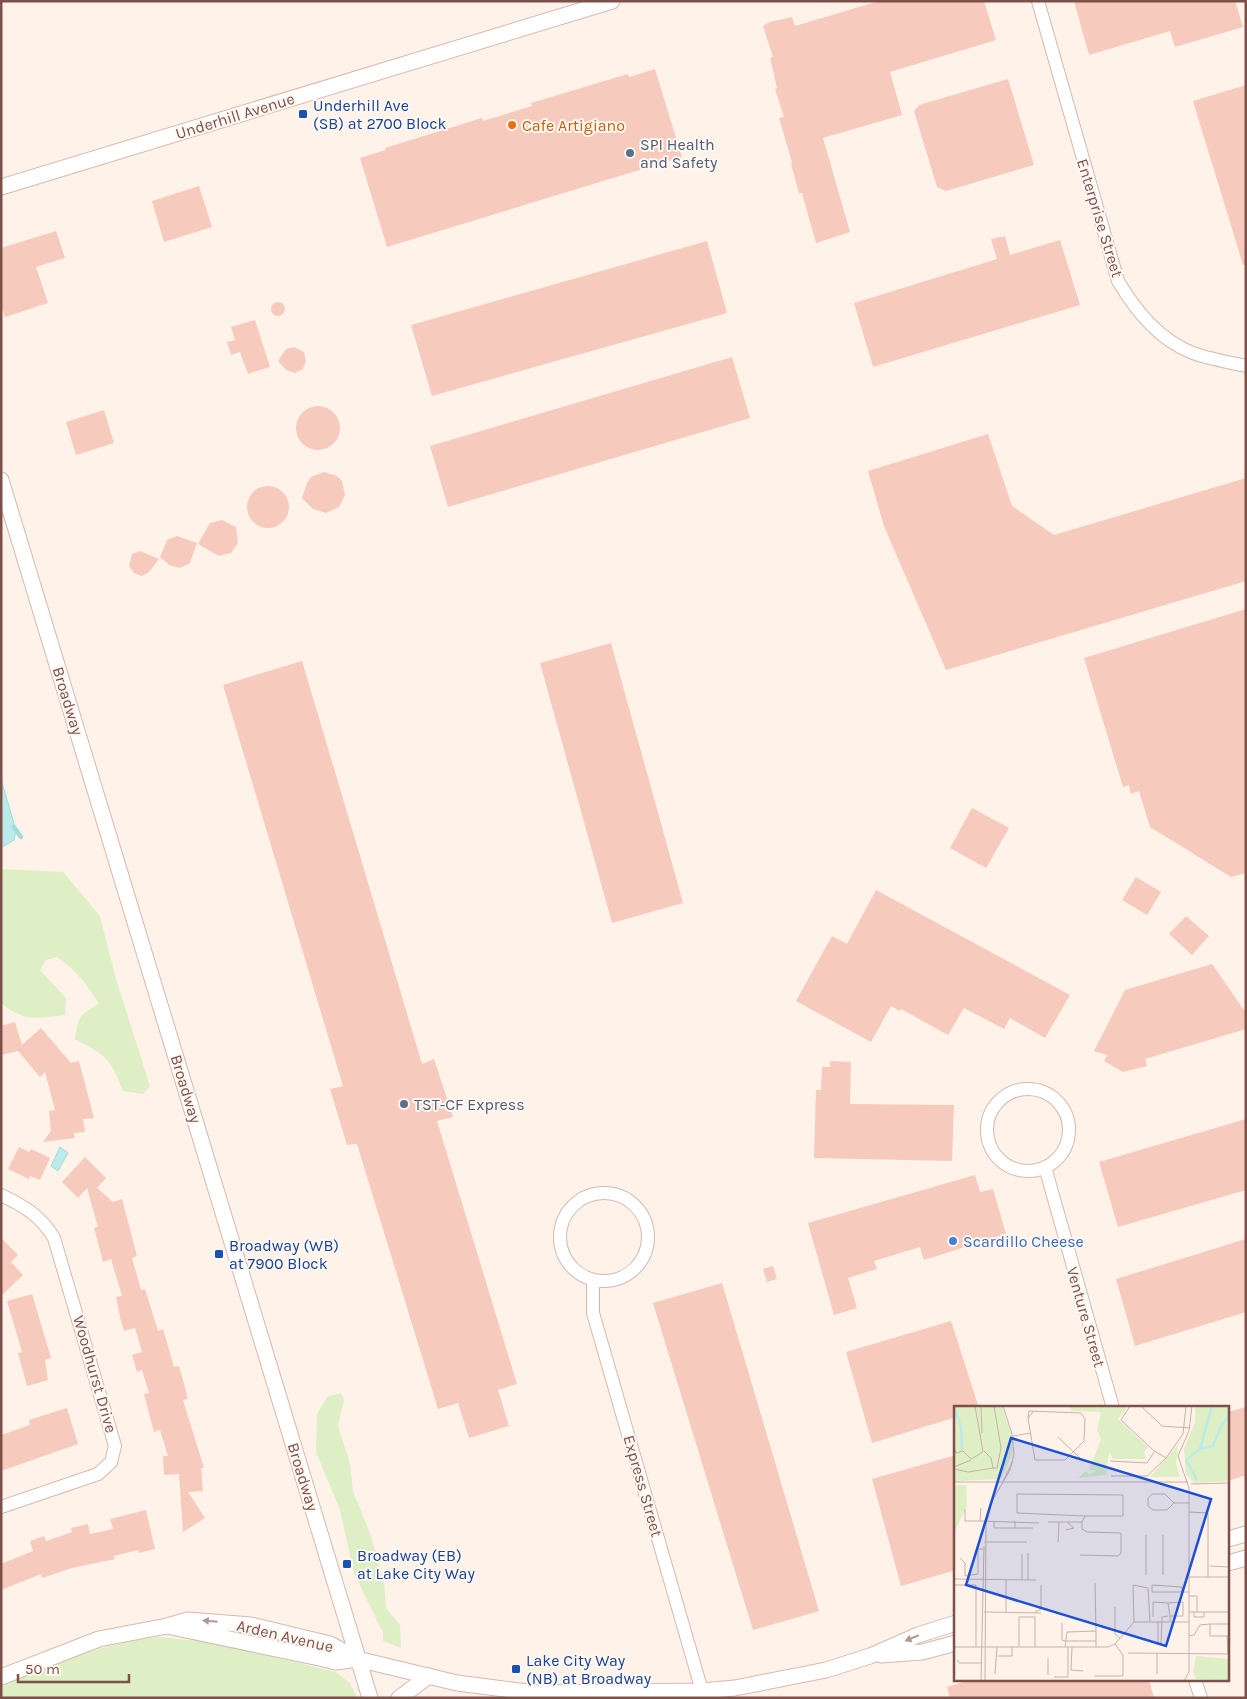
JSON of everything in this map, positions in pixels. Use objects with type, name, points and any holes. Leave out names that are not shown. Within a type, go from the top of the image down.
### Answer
[{"type":"street","name":"Underhill Avenue","points":[[1,187],[612,1]]},
{"type":"street","name":"Enterprise Street","points":[[1038,1],[1118,281],[1132,304],[1157,333],[1192,353],[1246,366]]},
{"type":"street","name":"Broadway","points":[[1,480],[370,1698]]},
{"type":"street","points":[[1020,1089],[1034,1089],[1047,1094],[1058,1102],[1066,1113],[1069,1126],[1066,1144],[1055,1160],[1044,1167],[1031,1171],[1018,1169],[1005,1164],[992,1148],[987,1128],[990,1115],[997,1103],[1007,1094],[1020,1089]]},
{"type":"street","name":"Venture Street","points":[[1044,1167],[1112,1406]]},
{"type":"street","points":[[605,1193],[620,1196],[633,1204],[642,1215],[647,1229],[645,1250],[634,1269],[622,1277],[608,1281],[593,1280],[580,1275],[566,1259],[559,1239],[561,1224],[568,1211],[584,1198],[605,1193]]},
{"type":"street","name":"Woodhurst Drive","points":[[1,1195],[31,1211],[47,1227],[54,1238],[115,1446],[110,1462],[98,1474],[1,1507]]},
{"type":"street","name":"Express Street","points":[[593,1280],[593,1313],[702,1691]]},
{"type":"street","points":[[1230,1538],[1246,1534]]},
{"type":"street","points":[[1230,1562],[1246,1558]]},
{"type":"street","points":[[870,1656],[918,1635],[954,1624]]},
{"type":"street","name":"Arden Avenue","points":[[1,1677],[99,1639],[167,1626],[324,1660],[336,1662],[357,1659],[457,1683],[535,1693],[702,1691],[735,1688],[826,1670],[870,1656]]},
{"type":"street","points":[[870,1656],[922,1652],[954,1643]]},
{"type":"street","points":[[399,1698],[429,1676]]},
{"type":"street","points":[[1196,1682],[1201,1698]]},
{"type":"green space","points":[[1,869],[63,872],[100,916],[116,979],[150,1086],[143,1094],[123,1091],[106,1059],[75,1039],[81,1017],[99,1004],[81,978],[57,957],[46,960],[40,970],[66,998],[65,1015],[32,1018],[17,1014],[1,1003]]},
{"type":"green space","points":[[341,1393],[344,1400],[338,1426],[350,1463],[353,1491],[371,1536],[384,1583],[386,1608],[400,1625],[401,1648],[383,1641],[383,1633],[354,1573],[340,1510],[316,1452],[317,1414],[327,1397]]},
{"type":"green space","points":[[157,1637],[212,1642],[336,1672],[350,1683],[357,1698],[1,1698],[1,1687],[39,1670],[97,1650]]},
{"type":"water","points":[[1,779],[16,830],[14,840],[1,848]]},
{"type":"water","points":[[60,1147],[68,1153],[58,1171],[51,1166]]},
{"type":"building","points":[[879,1],[984,1],[996,40],[890,72],[902,115],[823,138],[850,232],[816,243],[802,193],[799,193],[779,118],[784,117],[775,89],[777,88],[770,58],[773,57],[763,26],[770,22],[792,17],[795,26]]},
{"type":"building","points":[[1074,1],[1235,1],[1243,27],[1175,47],[1170,31],[1089,55]]},
{"type":"building","points":[[655,69],[682,157],[387,247],[360,158],[386,150],[385,148],[482,118],[483,121],[532,106],[531,103],[628,74],[629,77]]},
{"type":"building","points":[[1008,79],[1034,165],[946,191],[937,187],[914,111],[919,105]]},
{"type":"building","points":[[1246,85],[1246,265],[1243,265],[1193,101]]},
{"type":"building","points":[[199,186],[212,227],[164,242],[152,201]]},
{"type":"building","points":[[56,231],[65,258],[36,267],[48,303],[5,317],[1,305],[1,248]]},
{"type":"building","points":[[1005,236],[1010,255],[1060,240],[1080,305],[873,367],[854,303],[997,259],[991,239]]},
{"type":"building","points":[[707,241],[727,313],[432,396],[411,325]]},
{"type":"building","points":[[278,302],[283,304],[285,309],[283,314],[278,316],[273,314],[271,309],[273,304]]},
{"type":"building","points":[[255,320],[270,367],[248,374],[240,352],[231,355],[227,342],[235,340],[231,327]]},
{"type":"building","points":[[294,347],[304,352],[306,361],[303,369],[295,373],[286,370],[278,361],[286,349]]},
{"type":"building","points":[[732,357],[750,418],[448,507],[430,446]]},
{"type":"building","points":[[314,406],[322,406],[334,412],[340,428],[334,444],[322,450],[314,450],[302,444],[296,432],[296,424],[302,412]]},
{"type":"building","points":[[104,410],[114,443],[76,455],[66,422]]},
{"type":"building","points":[[988,434],[1012,506],[1054,535],[1246,478],[1246,581],[946,670],[884,526],[868,471]]},
{"type":"building","points":[[324,472],[337,476],[342,481],[345,495],[339,507],[326,513],[313,509],[302,498],[311,477]]},
{"type":"building","points":[[264,486],[272,486],[283,492],[289,507],[283,522],[272,528],[264,528],[253,522],[247,511],[247,503],[253,492]]},
{"type":"building","points":[[222,520],[236,527],[238,543],[231,553],[219,556],[198,544],[210,523]]},
{"type":"building","points":[[177,536],[197,543],[190,563],[180,568],[169,565],[160,557],[167,540]]},
{"type":"building","points":[[140,551],[159,559],[149,572],[142,576],[134,573],[129,566],[132,554]]},
{"type":"building","points":[[1246,609],[1246,873],[1231,877],[1150,827],[1139,791],[1131,794],[1129,785],[1123,787],[1084,658]]},
{"type":"building","points":[[611,643],[683,903],[612,923],[540,663]]},
{"type":"building","points":[[302,661],[422,1064],[434,1059],[453,1117],[437,1121],[517,1384],[498,1390],[509,1426],[469,1438],[458,1403],[438,1409],[357,1144],[347,1145],[330,1089],[343,1086],[223,685]]},
{"type":"building","points":[[972,808],[1009,828],[986,868],[950,848]]},
{"type":"building","points":[[1136,877],[1161,892],[1147,915],[1122,900]]},
{"type":"building","points":[[876,890],[1070,995],[1045,1038],[1010,1018],[1004,1029],[964,1008],[948,1035],[901,1009],[900,1011],[891,1006],[871,1042],[796,1001],[832,936],[847,944]]},
{"type":"building","points":[[1186,916],[1209,936],[1192,955],[1169,934]]},
{"type":"building","points":[[1212,964],[1246,1013],[1246,1029],[1145,1059],[1147,1066],[1123,1072],[1104,1061],[1107,1055],[1094,1051],[1125,990]]},
{"type":"building","points":[[15,1022],[22,1045],[41,1028],[71,1063],[79,1061],[94,1118],[83,1119],[85,1132],[74,1133],[75,1138],[43,1142],[51,1131],[49,1111],[55,1110],[45,1072],[40,1077],[18,1051],[1,1055],[1,1026]]},
{"type":"building","points":[[830,1061],[851,1062],[850,1104],[954,1105],[952,1161],[814,1158],[816,1090],[821,1090],[822,1067],[830,1067]]},
{"type":"building","points":[[1246,1119],[1246,1190],[1118,1227],[1099,1162]]},
{"type":"building","points":[[19,1147],[29,1152],[31,1149],[50,1158],[40,1180],[30,1176],[29,1179],[8,1169]]},
{"type":"building","points":[[85,1157],[106,1178],[97,1188],[113,1202],[122,1199],[137,1256],[132,1258],[141,1290],[145,1289],[158,1331],[163,1329],[174,1367],[179,1366],[188,1399],[183,1400],[204,1468],[201,1468],[203,1491],[188,1492],[205,1518],[183,1532],[179,1474],[164,1475],[163,1456],[168,1456],[160,1430],[154,1432],[144,1394],[149,1393],[142,1370],[137,1372],[132,1355],[142,1352],[135,1328],[124,1331],[116,1297],[122,1296],[111,1259],[103,1262],[94,1228],[98,1227],[87,1188],[78,1198],[62,1182]]},
{"type":"building","points":[[975,1175],[980,1192],[993,1189],[1006,1234],[924,1260],[920,1247],[874,1261],[877,1269],[848,1278],[857,1308],[834,1315],[808,1223]]},
{"type":"building","points":[[1,1238],[18,1255],[11,1262],[23,1275],[1,1296]]},
{"type":"building","points":[[1246,1239],[1246,1312],[1135,1346],[1116,1279]]},
{"type":"building","points":[[773,1266],[777,1279],[767,1282],[763,1269]]},
{"type":"building","points":[[722,1283],[819,1611],[753,1630],[653,1303]]},
{"type":"building","points":[[32,1294],[51,1358],[45,1360],[48,1380],[27,1386],[18,1353],[22,1352],[7,1301]]},
{"type":"building","points":[[951,1321],[978,1406],[954,1406],[954,1418],[872,1443],[846,1352]]},
{"type":"building","points":[[1246,1407],[1246,1475],[1230,1480],[1230,1411]]},
{"type":"building","points":[[67,1408],[78,1444],[1,1471],[1,1435],[30,1425],[29,1420]]},
{"type":"building","points":[[954,1456],[954,1571],[901,1586],[872,1479]]},
{"type":"building","points":[[146,1510],[155,1549],[139,1553],[138,1550],[114,1556],[115,1559],[72,1568],[42,1578],[41,1574],[1,1590],[1,1564],[33,1551],[30,1541],[44,1536],[46,1541],[72,1532],[71,1528],[88,1524],[90,1534],[113,1529],[110,1519]]},
{"type":"building","points":[[963,1682],[1150,1682],[1154,1698],[950,1698],[947,1687]]},
{"type":"waterway","points":[[14,827],[21,837]]},
{"type":"place","name":"Underhill Ave (SB) at 2700 Block","points":[[303,114]]},
{"type":"place","name":"Cafe Artigiano","points":[[512,125]]},
{"type":"place","name":"SPI Health and Safety","points":[[630,153]]},
{"type":"place","name":"TST-CF Express","points":[[404,1104]]},
{"type":"place","name":"Scardillo Cheese","points":[[953,1241]]},
{"type":"place","name":"Broadway (WB) at 7900 Block","points":[[219,1254]]},
{"type":"place","name":"Broadway (EB) at Lake City Way","points":[[347,1564]]},
{"type":"place","name":"Lake City Way (NB) at Broadway","points":[[516,1669]]}]
